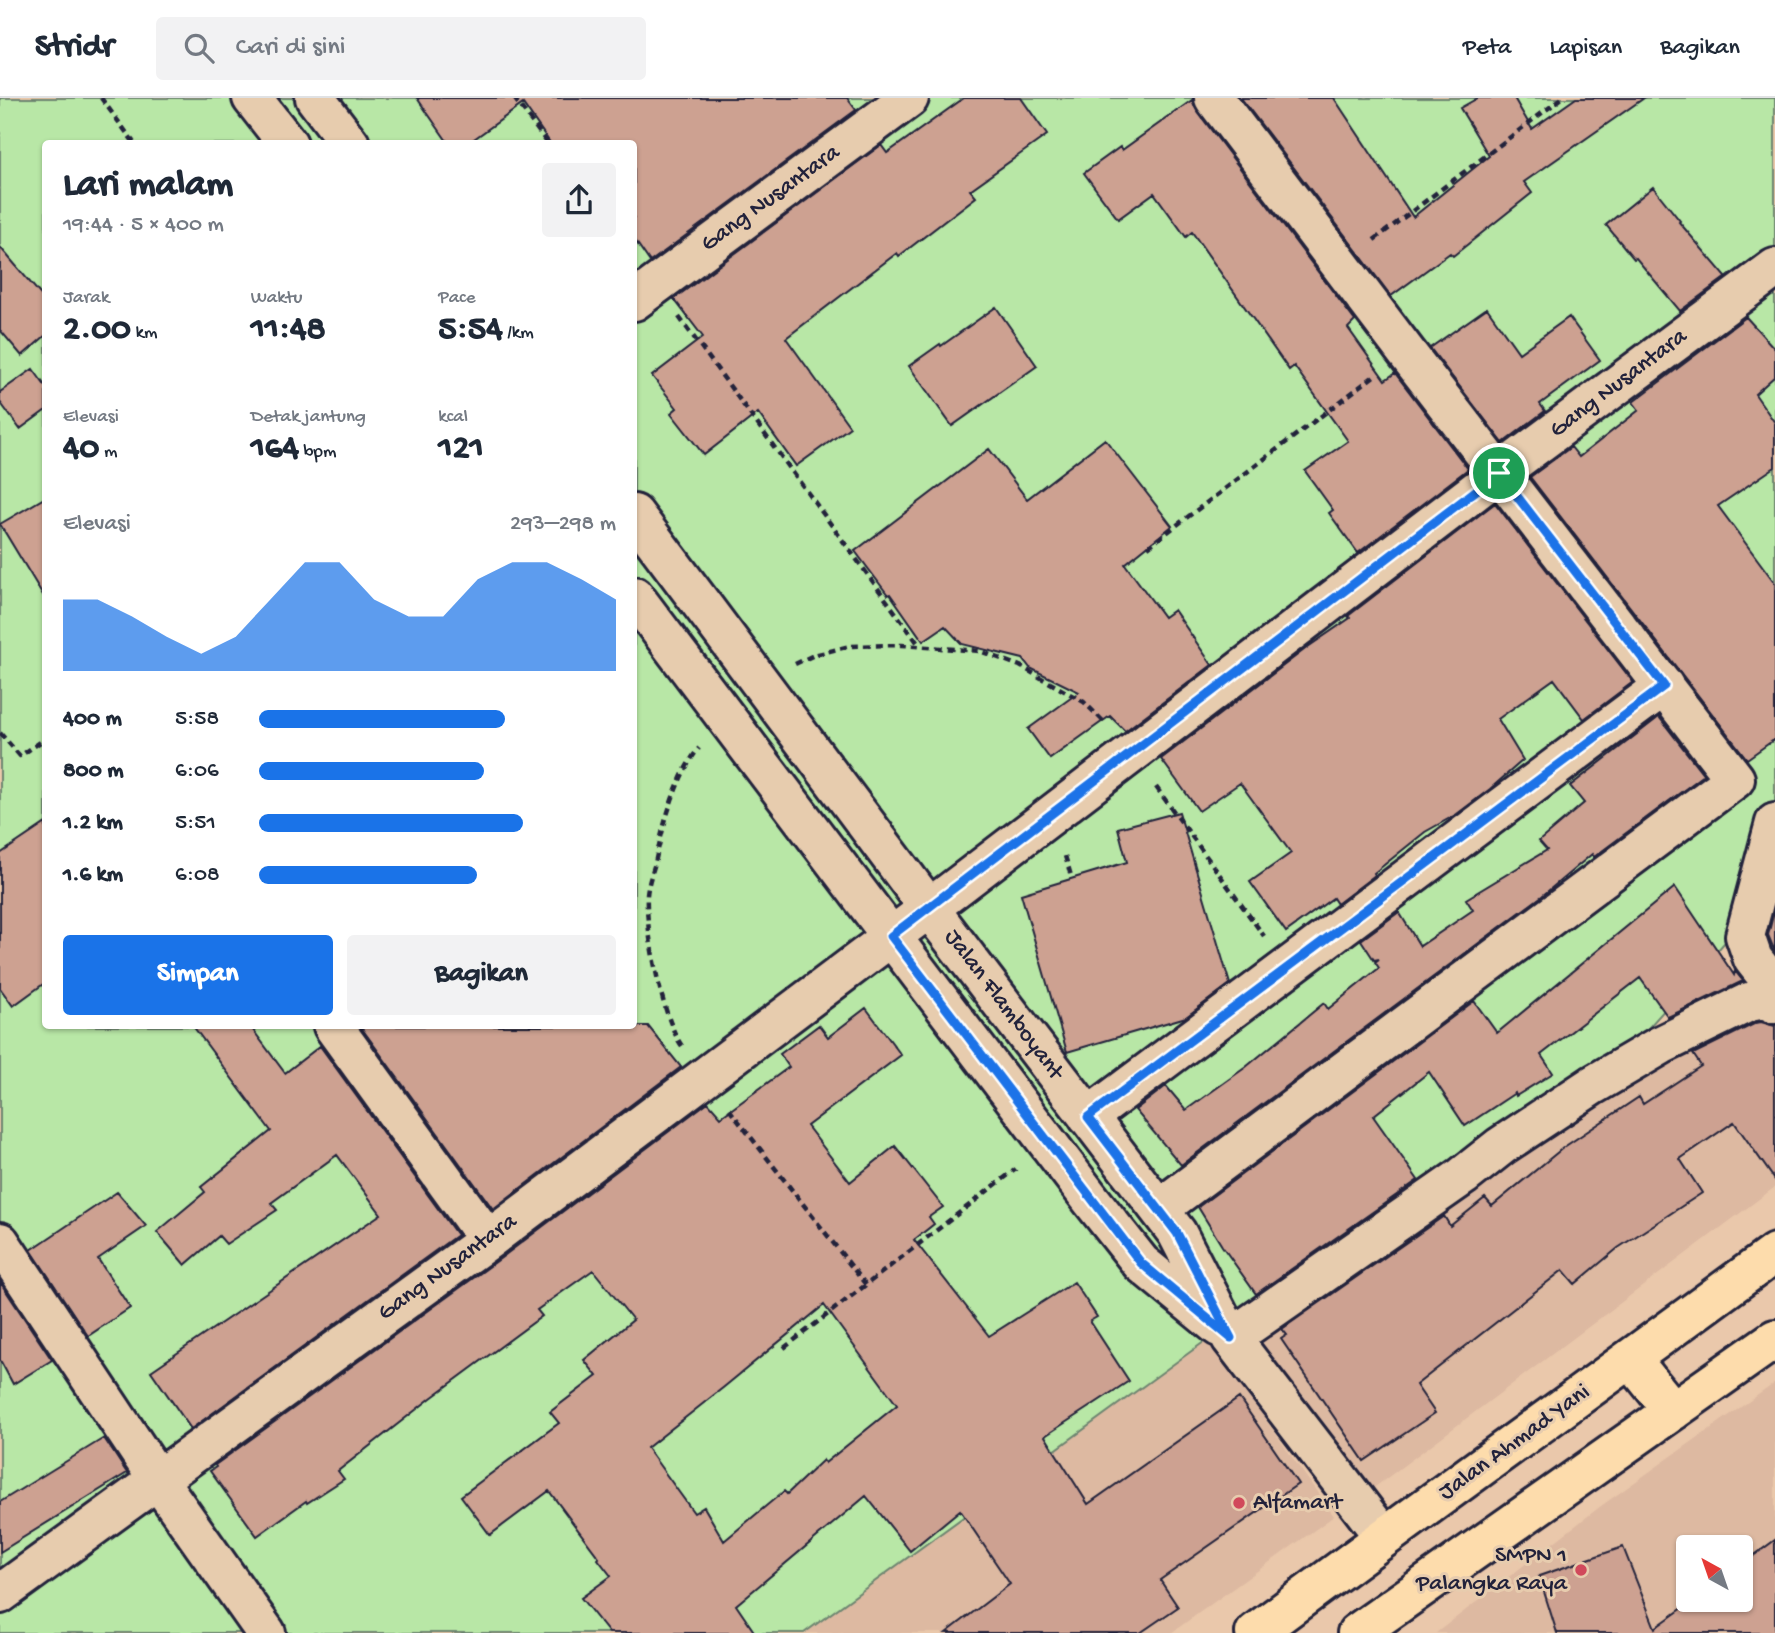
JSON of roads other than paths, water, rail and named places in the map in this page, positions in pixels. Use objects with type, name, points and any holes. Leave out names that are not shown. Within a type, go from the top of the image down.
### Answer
[{"type":"main road","name":"Jalan Ahmad Yani","points":[[1255,1633],[1775,1253]]},
{"type":"main road","points":[[1357,1633],[1775,1339]]},
{"type":"main road","points":[[1631,1359],[1673,1411]]},
{"type":"street","points":[[253,98],[283,138],[317,100],[347,140]]},
{"type":"street","name":"Gang Nusantara","points":[[644,293],[909,98]]},
{"type":"street","points":[[1159,1209],[1735,779],[1214,98]]},
{"type":"street","name":"Gang Nusantara","points":[[0,1594],[488,1240],[937,902],[1499,473],[1775,268]]},
{"type":"street","name":"Jalan Flamboyant","points":[[637,518],[692,592],[937,902],[1088,1117],[1177,1233],[1231,1338],[1384,1537]]},
{"type":"street","points":[[644,609],[692,592]]},
{"type":"street","name":"Jalan Flamboyant","points":[[644,609],[1141,1263],[1231,1338]]},
{"type":"street","points":[[1088,1117],[1664,686]]},
{"type":"street","points":[[1775,822],[1745,936],[1753,959],[1775,987]]},
{"type":"street","points":[[1231,1338],[1501,1146],[1593,1085],[1661,1045],[1749,1002],[1763,999],[1775,1004]]},
{"type":"street","points":[[334,1029],[488,1240]]},
{"type":"street","points":[[1092,1201],[1131,1172]]},
{"type":"street","points":[[0,1242],[158,1480],[267,1633]]},
{"type":"place","name":"Alfamart","points":[[1239,1503]]},
{"type":"place","name":"SMPN 1 Palangka Raya","points":[[1581,1570]]}]
